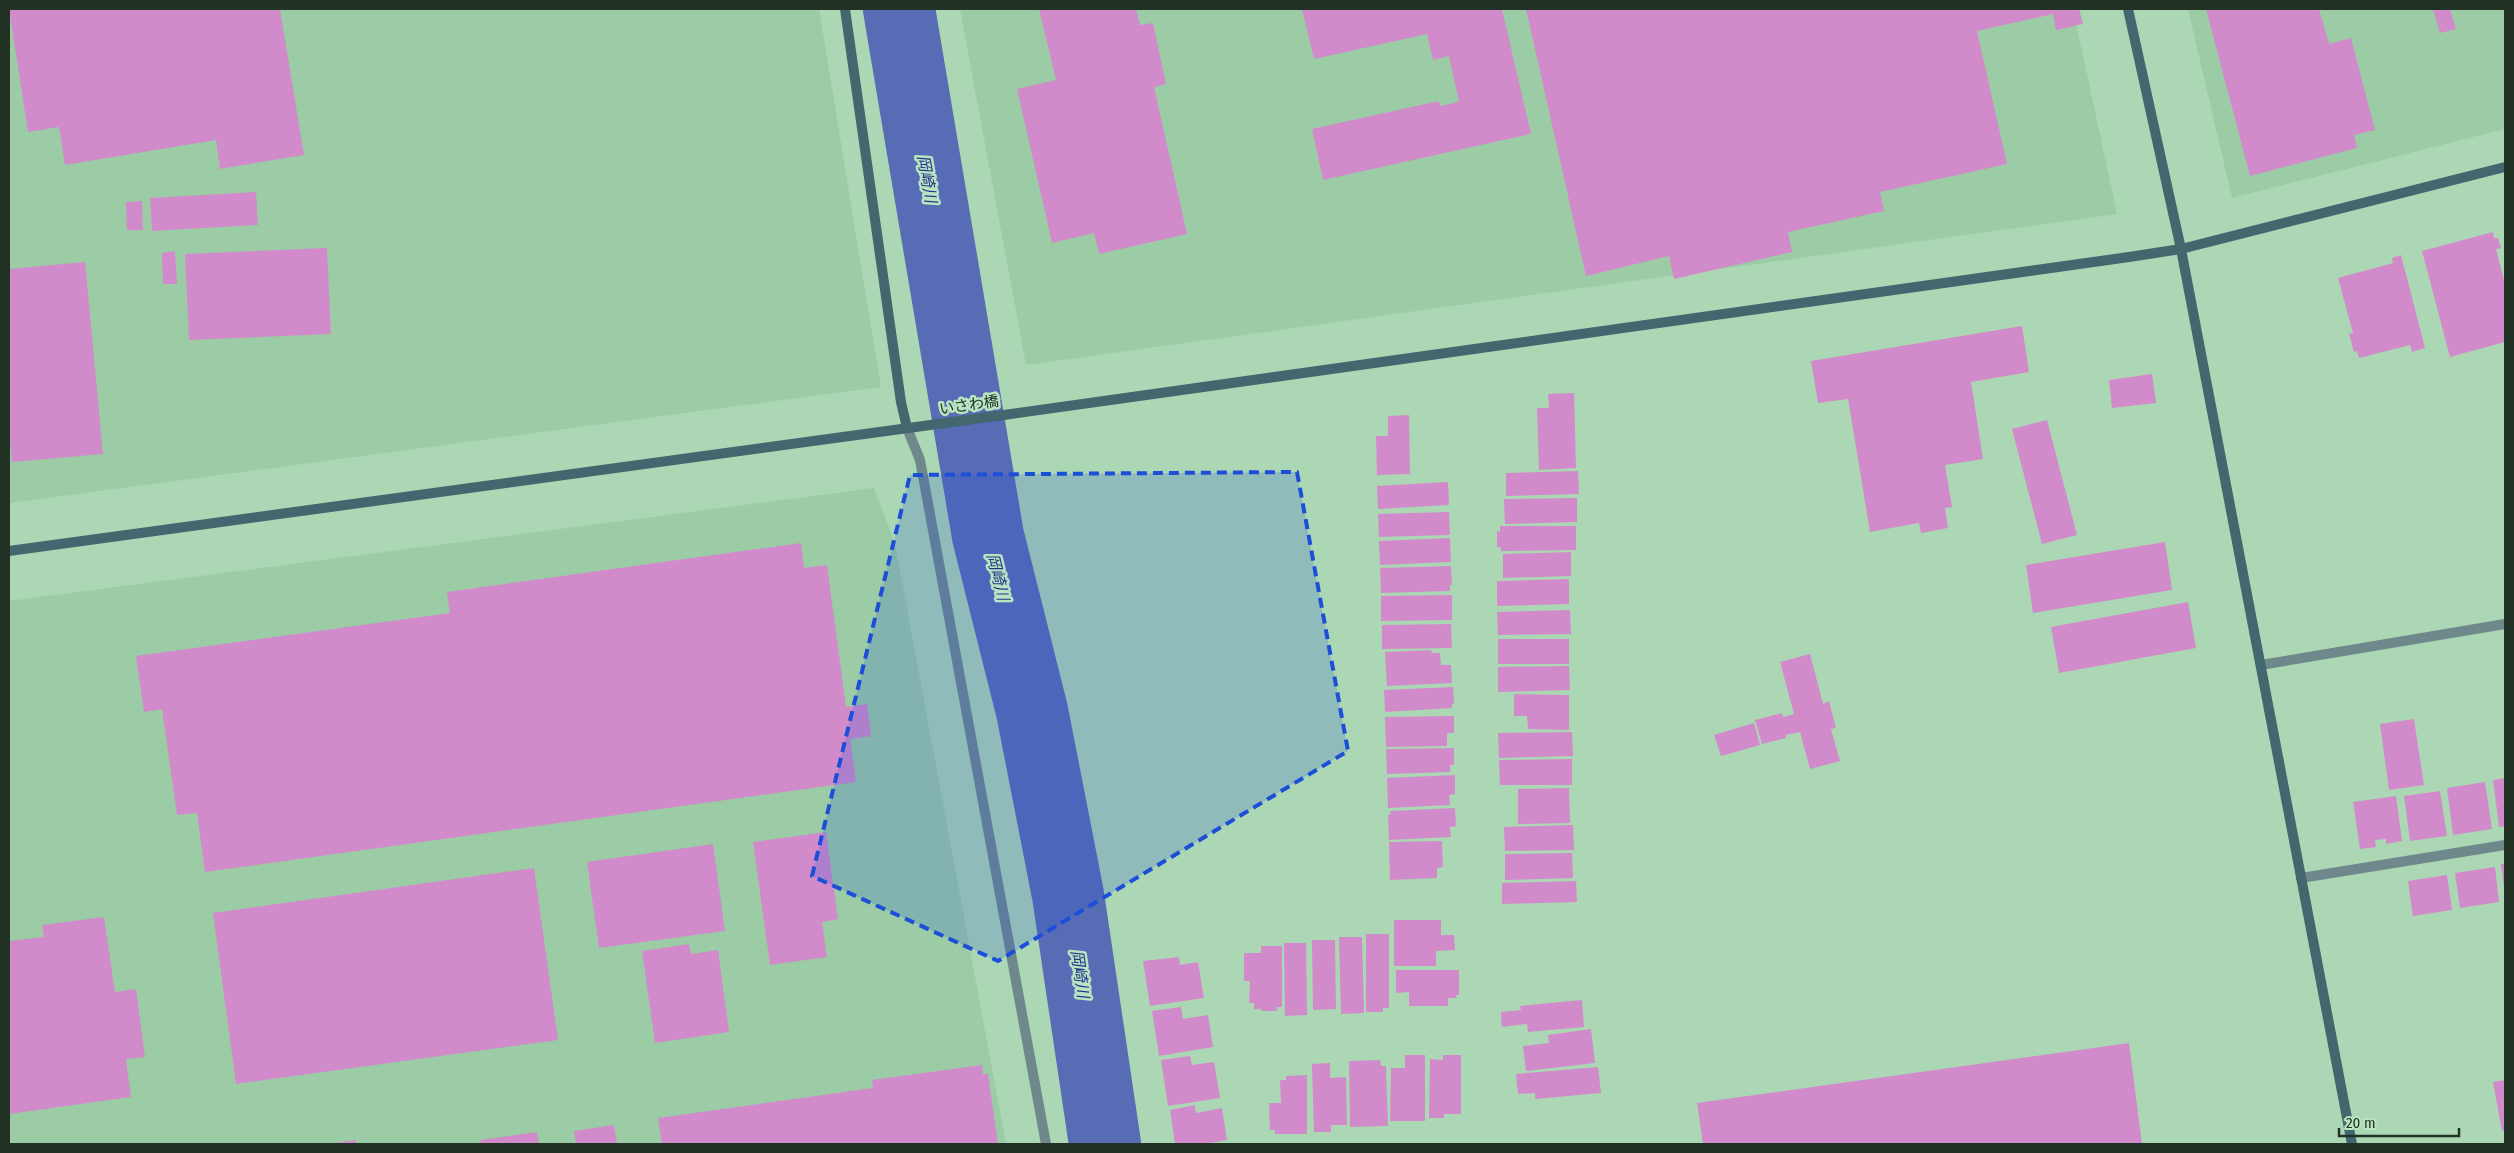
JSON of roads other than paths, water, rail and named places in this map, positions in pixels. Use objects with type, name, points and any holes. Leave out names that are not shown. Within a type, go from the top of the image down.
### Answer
[{"type":"street","points":[[845,9],[899,392],[906,428],[920,460],[1046,1144]]},
{"type":"street","points":[[2128,9],[2181,249],[2352,1144]]},
{"type":"street","name":"いさわ橋","points":[[9,551],[1011,414],[2181,249],[2505,167]]},
{"type":"street","points":[[2261,666],[2505,624]]},
{"type":"street","points":[[2302,878],[2505,845]]},
{"type":"waterway","name":"岡崎川","points":[[899,9],[988,536],[1032,711],[1068,895],[1105,1144]]}]
